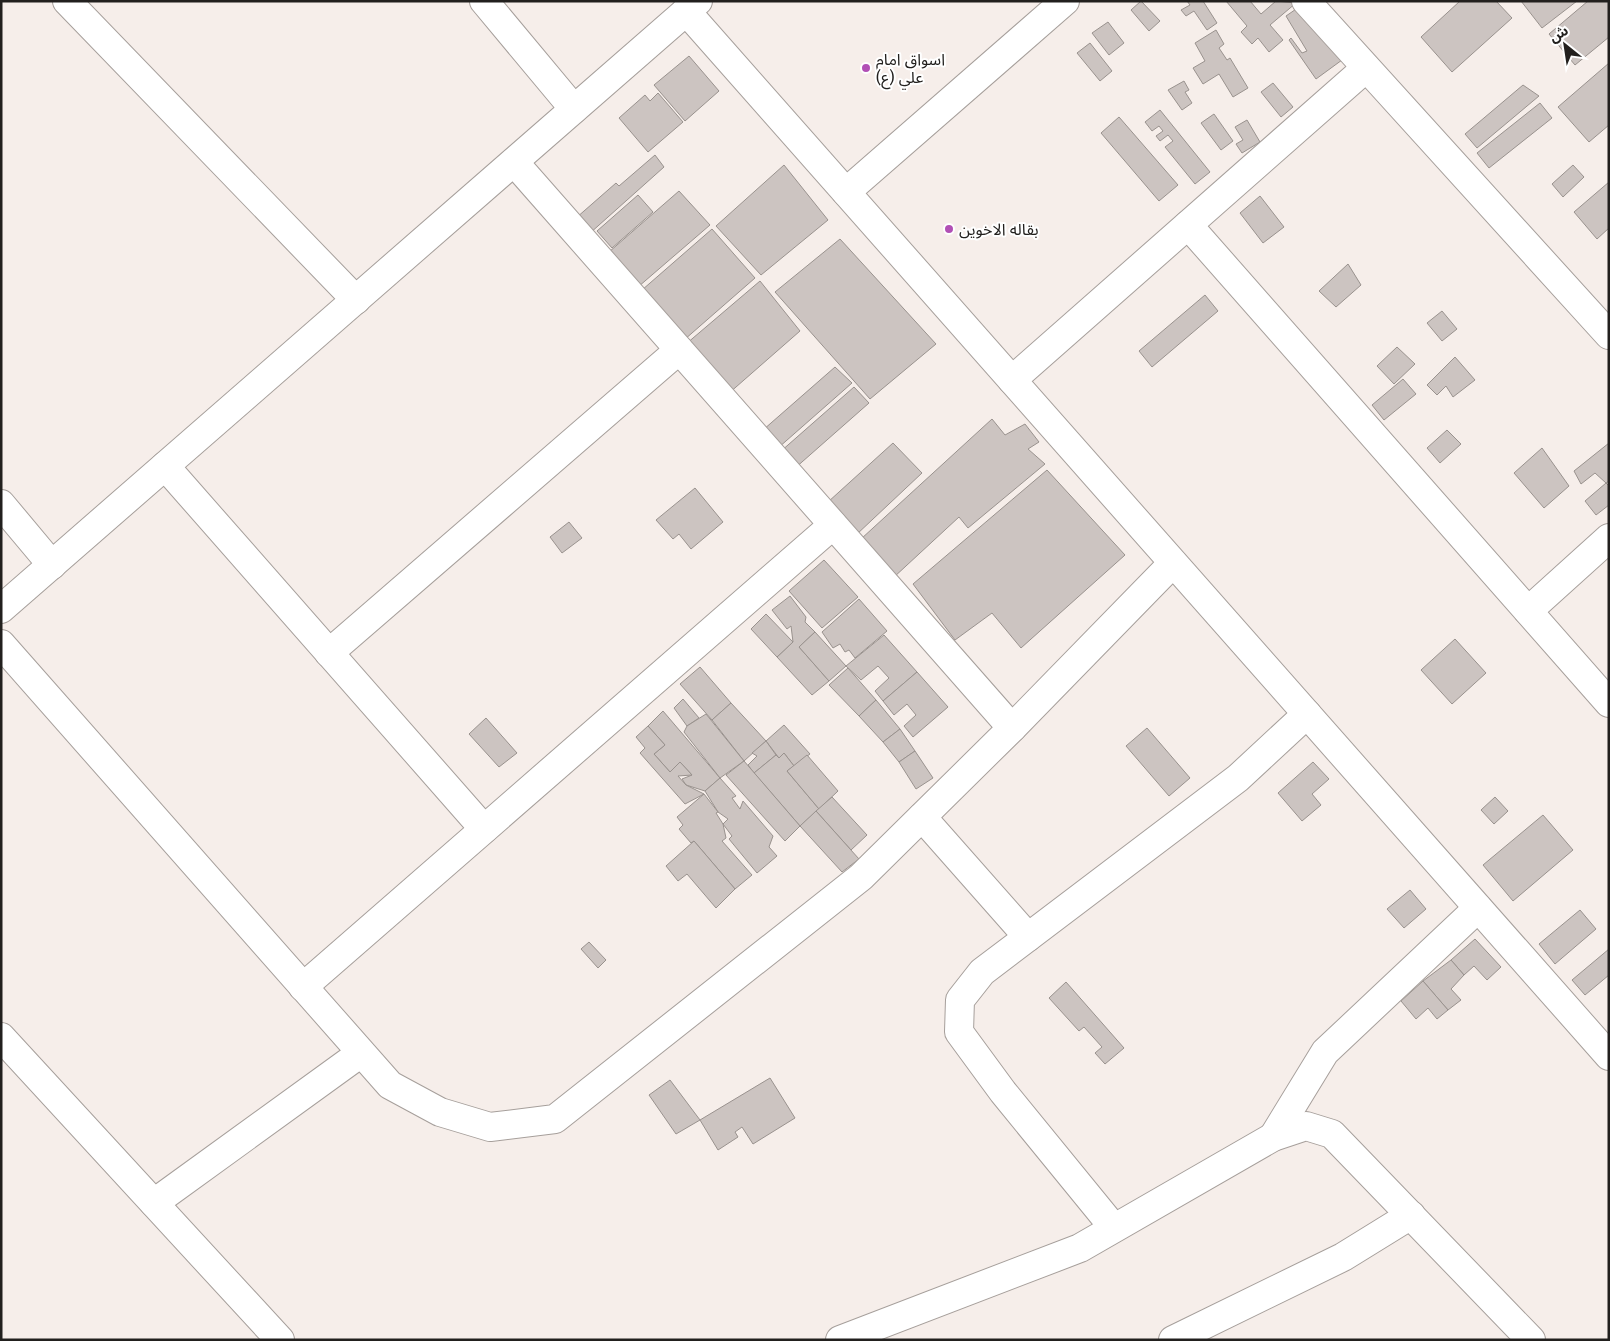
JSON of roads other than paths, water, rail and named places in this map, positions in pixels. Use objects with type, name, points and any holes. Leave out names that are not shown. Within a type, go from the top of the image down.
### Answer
[{"type":"street","points":[[484,1],[574,109]]},
{"type":"street","points":[[846,192],[1065,1]]},
{"type":"street","points":[[1306,1],[1609,335]]},
{"type":"street","points":[[76,5],[356,300]]},
{"type":"street","points":[[1,609],[692,6],[846,192],[1609,1056]]},
{"type":"street","points":[[1012,380],[1366,68]]},
{"type":"street","points":[[514,162],[1012,728]]},
{"type":"street","points":[[1188,225],[1609,703]]},
{"type":"street","points":[[329,653],[679,350]]},
{"type":"street","points":[[165,466],[484,830]]},
{"type":"street","points":[[1,504],[52,565]]},
{"type":"street","points":[[303,987],[834,525]]},
{"type":"street","points":[[1528,611],[1609,538]]},
{"type":"street","points":[[1,644],[390,1085],[440,1112],[490,1127],[555,1119],[861,877],[1012,728],[1173,563]]},
{"type":"street","points":[[1114,1228],[1003,1092],[959,1032],[960,1000],[982,972],[1238,778],[1307,714]]},
{"type":"street","points":[[922,817],[1028,937]]},
{"type":"street","points":[[1272,1137],[1325,1052],[1478,908]]},
{"type":"street","points":[[1,1037],[280,1340]]},
{"type":"street","points":[[154,1203],[361,1053]]},
{"type":"street","points":[[840,1340],[1080,1248],[1272,1137],[1306,1126],[1332,1134],[1531,1340]]},
{"type":"street","points":[[1173,1340],[1343,1257],[1411,1215]]},
{"type":"place","name":"اسواق امام علي (ع)","points":[[866,68]]},
{"type":"place","name":"بقاله الاخوين","points":[[949,229]]}]
